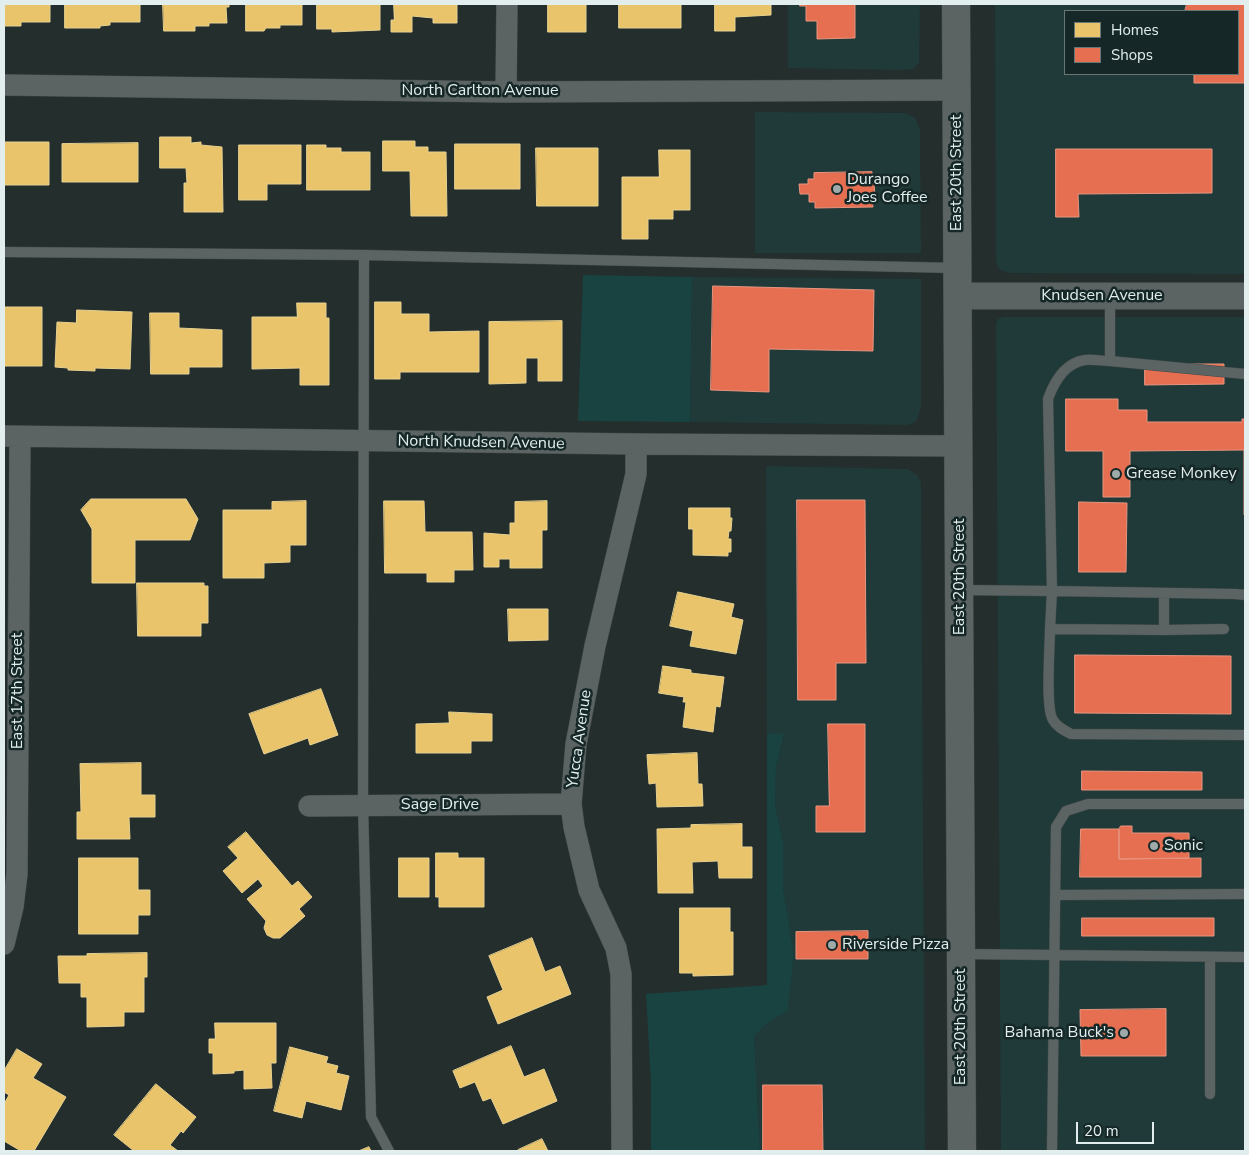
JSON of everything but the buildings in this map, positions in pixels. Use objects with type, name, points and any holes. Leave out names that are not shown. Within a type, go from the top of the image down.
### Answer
[{"type":"main road","name":"East 20th Street","points":[[956,4],[962,1151]]},
{"type":"street","points":[[506,92],[507,4]]},
{"type":"street","name":"North Carlton Avenue","points":[[4,85],[506,92],[957,90]]},
{"type":"street","name":"Knudsen Avenue","points":[[958,296],[1245,296]]},
{"type":"street","name":"North Knudsen Avenue","points":[[12,436],[959,446]]},
{"type":"street","name":"East 17th Street","points":[[4,944],[13,907],[17,874],[11,774],[15,613],[12,436]]},
{"type":"street","name":"Yucca Avenue","points":[[622,1151],[621,974],[616,948],[589,890],[574,827],[572,804],[576,744],[595,646],[636,474],[636,444]]},
{"type":"street","name":"Sage Drive","points":[[309,806],[572,804]]},
{"type":"lane","points":[[4,252],[364,255],[957,268]]},
{"type":"lane","points":[[364,255],[363,805],[372,1117],[389,1151]]},
{"type":"lane","points":[[1110,296],[1110,361]]},
{"type":"lane","points":[[1245,374],[1084,360],[1066,368],[1053,384],[1048,399],[1052,591],[1049,697],[1051,718],[1059,728],[1071,734],[1245,735]]},
{"type":"lane","points":[[960,590],[1245,595]]},
{"type":"lane","points":[[1164,593],[1164,630]]},
{"type":"lane","points":[[1050,629],[1224,629]]},
{"type":"lane","points":[[1052,1151],[1056,827],[1066,811],[1088,804],[1245,804]]},
{"type":"lane","points":[[1055,895],[1245,894]]},
{"type":"lane","points":[[961,954],[1245,957]]},
{"type":"lane","points":[[1210,957],[1210,1094]]},
{"type":"shaded area","points":[[788,4],[920,4],[919,63],[913,69],[903,70],[788,68]]},
{"type":"shaded area","points":[[995,4],[1245,4],[1245,274],[1007,273],[998,268],[996,261]]},
{"type":"shaded area","points":[[755,112],[904,113],[916,119],[920,131],[921,253],[755,253]]},
{"type":"shaded area","points":[[583,275],[692,277],[690,422],[578,421]]},
{"type":"shaded area","points":[[692,277],[921,279],[921,406],[918,418],[915,422],[908,425],[690,422]]},
{"type":"shaded area","points":[[1003,317],[1245,317],[1245,1151],[1001,1151],[996,324],[998,319]]},
{"type":"shaded area","points":[[766,466],[908,469],[917,475],[921,483],[925,1151],[760,1151],[754,1036],[764,1026],[788,1010],[794,954],[783,888],[783,841],[775,805],[776,768],[784,735],[767,734]]},
{"type":"shaded area","points":[[767,734],[784,734],[776,768],[775,805],[783,841],[783,888],[794,954],[788,1010],[764,1026],[754,1036],[760,1151],[651,1151],[651,1083],[646,994],[767,985]]},
{"type":"place","name":"Durango Joes Coffee","points":[[837,189]]},
{"type":"place","name":"Grease Monkey","points":[[1116,474]]},
{"type":"place","name":"Sonic","points":[[1154,846]]},
{"type":"place","name":"Riverside Pizza","points":[[832,945]]},
{"type":"place","name":"Bahama Buck's","points":[[1124,1033]]}]
